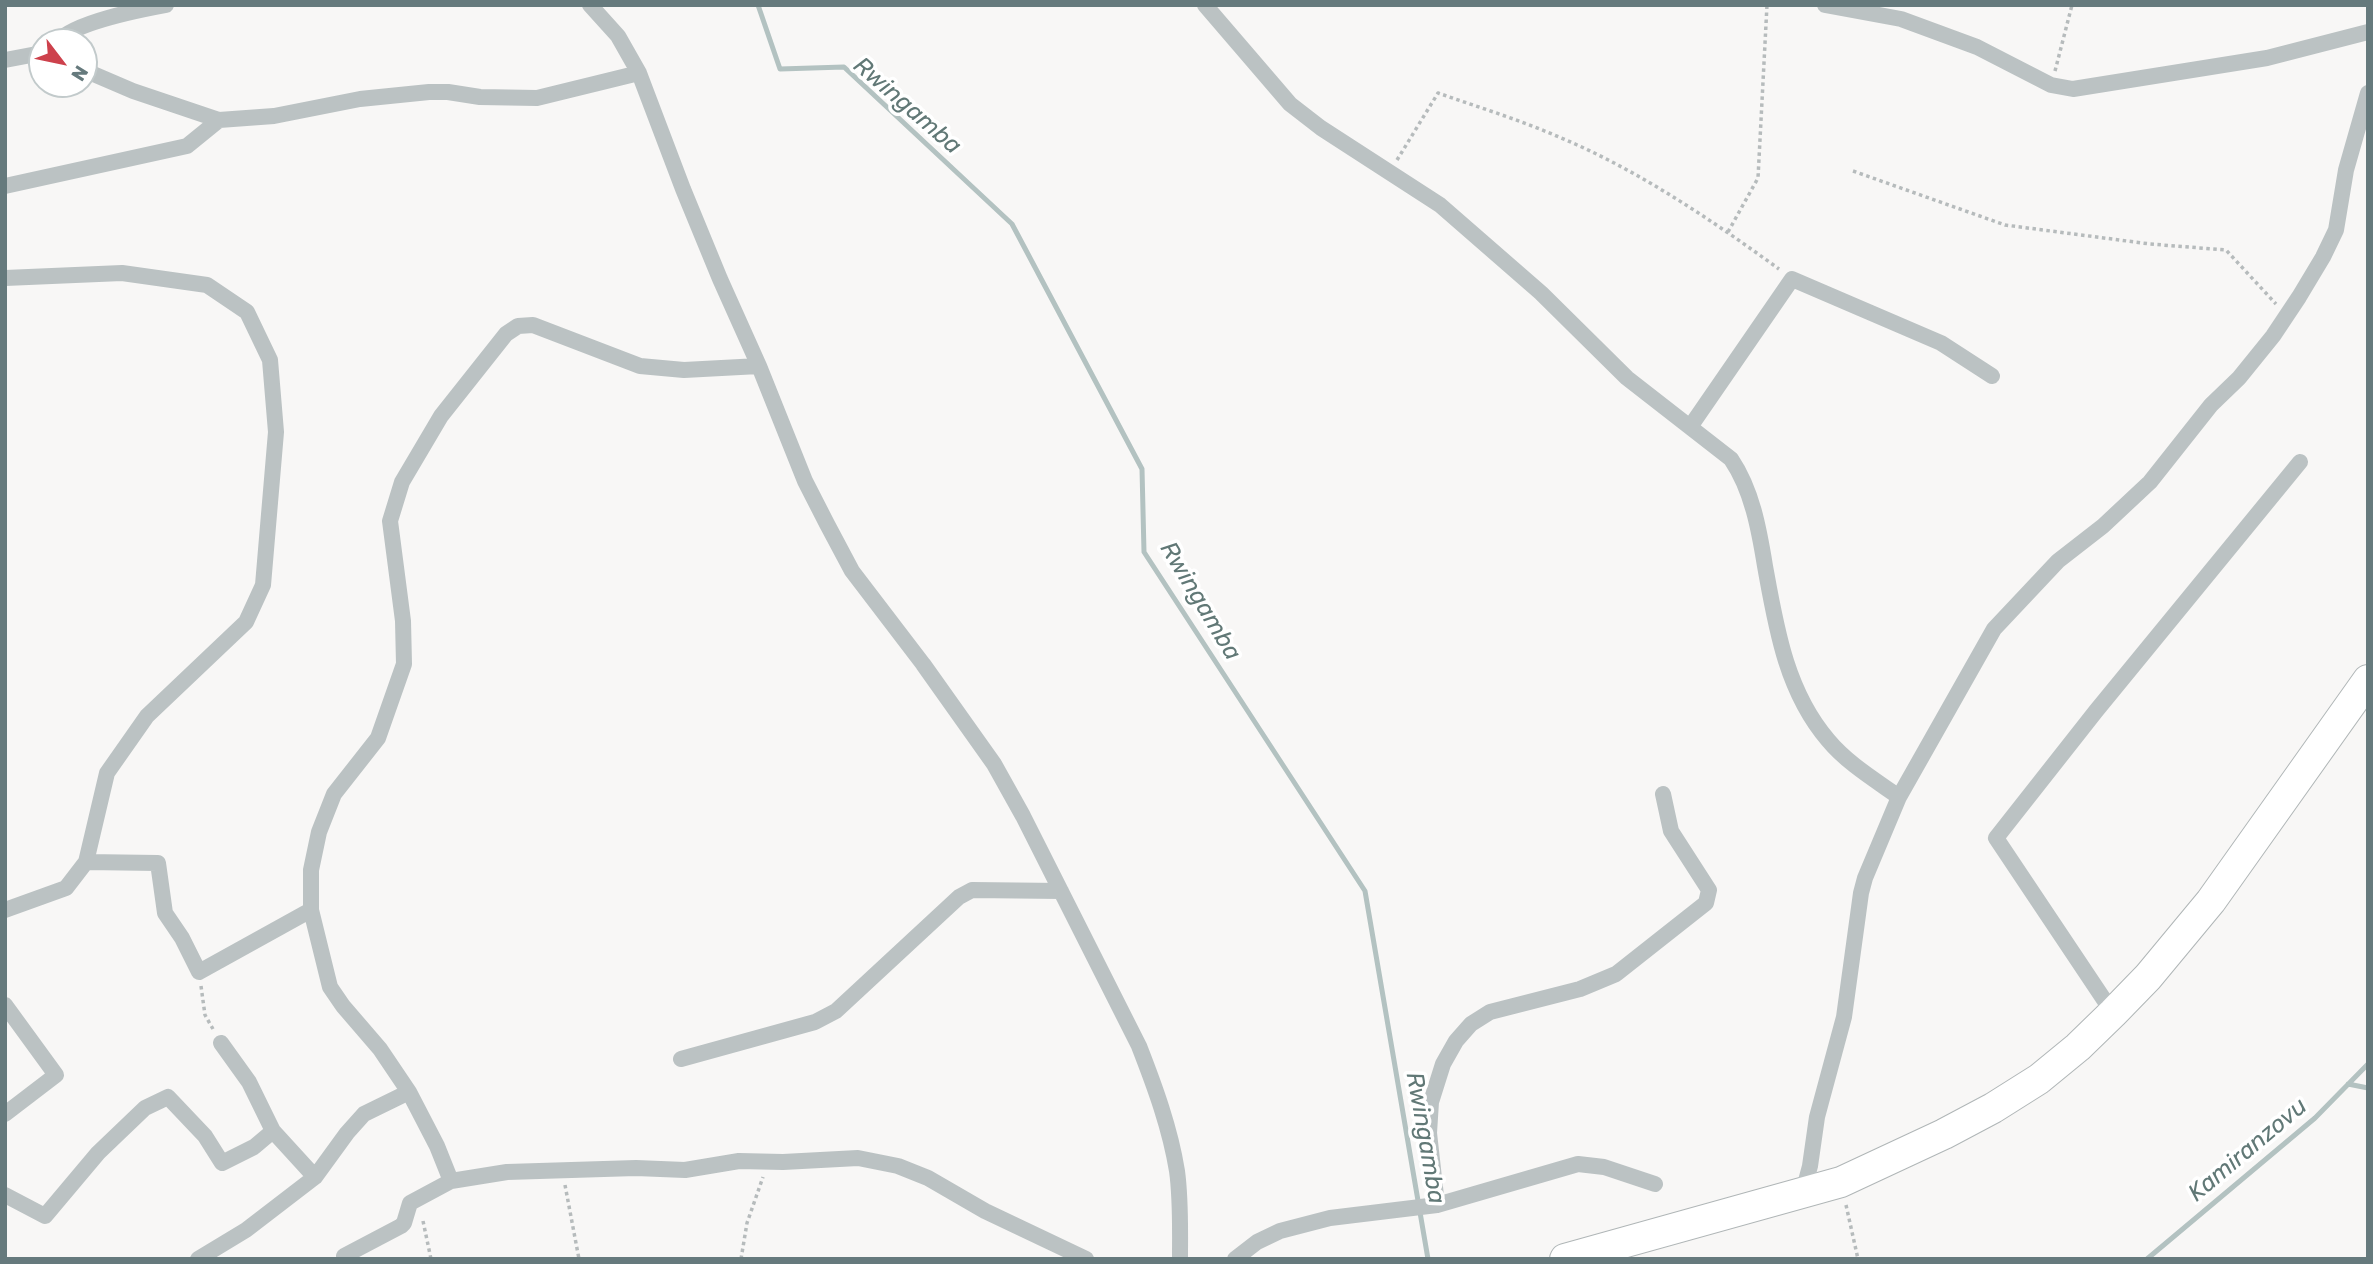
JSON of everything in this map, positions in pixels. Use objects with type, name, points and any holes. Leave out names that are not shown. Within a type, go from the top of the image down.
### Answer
[{"type":"highway","points":[[1565,1259],[1841,1182],[1944,1134],[2039,1079],[2078,1047],[2148,977],[2210,901],[2368,680]]},
{"type":"street","points":[[80,28],[166,5]]},
{"type":"street","points":[[590,5],[618,36],[639,73],[698,228],[759,366],[805,481],[852,571],[994,764],[1139,1046],[1154,1084],[1177,1171],[1180,1196],[1180,1259]]},
{"type":"street","points":[[1205,5],[1290,104],[1321,128],[1440,205],[1541,293],[1627,378],[1731,459],[1740,473],[1761,542],[1779,642],[1805,707],[1829,743],[1899,797]]},
{"type":"street","points":[[1825,5],[1901,19],[1977,47],[2051,85],[2073,89],[2267,58],[2368,32]]},
{"type":"street","points":[[5,60],[28,56]]},
{"type":"street","points":[[98,76],[133,91],[219,120],[274,116],[360,99],[429,92],[480,97],[537,98],[639,73]]},
{"type":"street","points":[[1803,1192],[1810,1166],[1817,1117],[1844,1017],[1861,893],[1899,797],[1994,629],[2058,561],[2103,526],[2150,482],[2211,405],[2239,378],[2287,316],[2336,230],[2346,170],[2368,93]]},
{"type":"street","points":[[5,186],[187,146],[219,120]]},
{"type":"street","points":[[5,278],[122,273],[207,285],[247,313],[270,360],[275,432],[263,585],[246,622],[146,716],[107,773],[86,862],[66,888],[5,910]]},
{"type":"street","points":[[1690,427],[1792,279],[1941,344],[1992,376]]},
{"type":"street","points":[[451,1181],[437,1146],[409,1092],[380,1049],[330,987],[310,910],[311,870],[319,832],[334,794],[378,738],[404,664],[403,621],[390,521],[401,482],[442,415],[500,340],[518,326],[533,325],[640,366],[684,370],[759,366]]},
{"type":"street","points":[[2113,1013],[1996,838],[2300,462]]},
{"type":"street","points":[[1437,1205],[1429,1133],[1431,1102],[1443,1064],[1456,1041],[1471,1024],[1490,1012],[1580,989],[1616,974],[1706,903],[1709,890],[1671,831],[1663,794]]},
{"type":"street","points":[[86,862],[158,863],[165,913],[182,938],[199,972],[310,910]]},
{"type":"street","points":[[681,1059],[815,1022],[836,1010],[959,897],[972,890],[1061,891]]},
{"type":"street","points":[[5,1005],[56,1075],[5,1114]]},
{"type":"street","points":[[220,1043],[249,1082],[273,1130],[315,1177]]},
{"type":"street","points":[[198,1259],[257,1222],[315,1177],[364,1114],[409,1092]]},
{"type":"street","points":[[5,1195],[45,1216],[98,1153],[145,1108],[169,1097],[205,1136],[222,1163],[254,1147],[273,1130]]},
{"type":"street","points":[[344,1256],[401,1226],[410,1203],[451,1181],[508,1171],[685,1170],[739,1161],[858,1158],[898,1166],[928,1178],[985,1211],[1086,1259]]},
{"type":"street","points":[[1235,1259],[1257,1242],[1280,1231],[1330,1218],[1437,1205],[1578,1164],[1604,1167],[1655,1184]]},
{"type":"path","points":[[1728,232],[1758,178],[1767,5]]},
{"type":"path","points":[[2051,85],[2072,5]]},
{"type":"path","points":[[1390,173],[1438,93],[1559,136],[1631,171],[1728,232],[1792,279]]},
{"type":"path","points":[[1853,171],[2005,225],[2150,244],[2226,250],[2287,316]]},
{"type":"path","points":[[199,972],[205,1015],[220,1043]]},
{"type":"path","points":[[741,1259],[747,1223],[768,1162]]},
{"type":"path","points":[[562,1169],[579,1259]]},
{"type":"path","points":[[1841,1182],[1858,1259]]},
{"type":"path","points":[[418,1198],[431,1259]]},
{"type":"waterway","name":"Rwingamba","points":[[758,5],[780,69],[844,67],[1012,224],[1142,469],[1144,552],[1365,891],[1428,1259]]},
{"type":"waterway","name":"Kamiranzovu","points":[[2147,1259],[2315,1118],[2368,1064]]},
{"type":"waterway","points":[[2348,1084],[2368,1088]]}]
